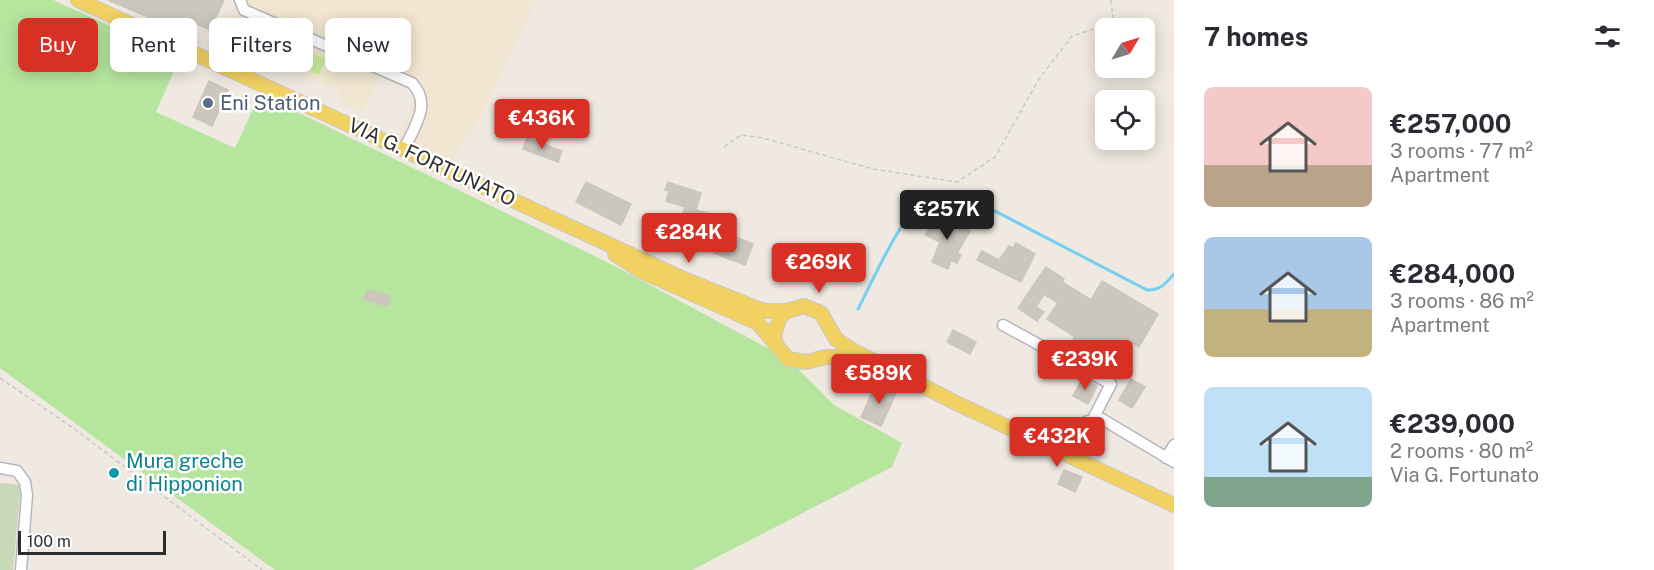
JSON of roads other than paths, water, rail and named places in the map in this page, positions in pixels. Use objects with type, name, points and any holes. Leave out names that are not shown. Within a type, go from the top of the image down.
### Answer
[{"type":"main road","name":"VIA G. FORTUNATO","points":[[78,0],[588,236]]},
{"type":"main road","points":[[588,236],[686,280],[764,311],[787,311]]},
{"type":"main road","points":[[588,236],[641,271],[758,323],[776,344],[780,353],[797,362],[838,357],[954,402]]},
{"type":"main road","points":[[776,344],[775,325],[787,311],[795,307],[813,308],[820,313],[836,339],[850,349],[954,402],[1174,505]]},
{"type":"main road","points":[[815,359],[828,346],[830,329]]},
{"type":"street","points":[[240,0],[244,10],[412,83],[419,90],[423,106],[404,149]]},
{"type":"street","points":[[1003,325],[1111,384],[1093,418]]},
{"type":"street","points":[[1053,449],[1067,432],[1093,418],[1102,418],[1170,460],[1174,445]]},
{"type":"street","points":[[0,468],[17,471],[25,482],[27,495],[21,570]]},
{"type":"waterway","points":[[858,309],[890,246],[910,214],[920,202],[929,196],[947,193],[966,196],[1147,290],[1159,288],[1174,274]]},
{"type":"place","name":"Eni Station","points":[[208,103]]},
{"type":"place","name":"Mura greche di Hipponion","points":[[114,473]]}]
